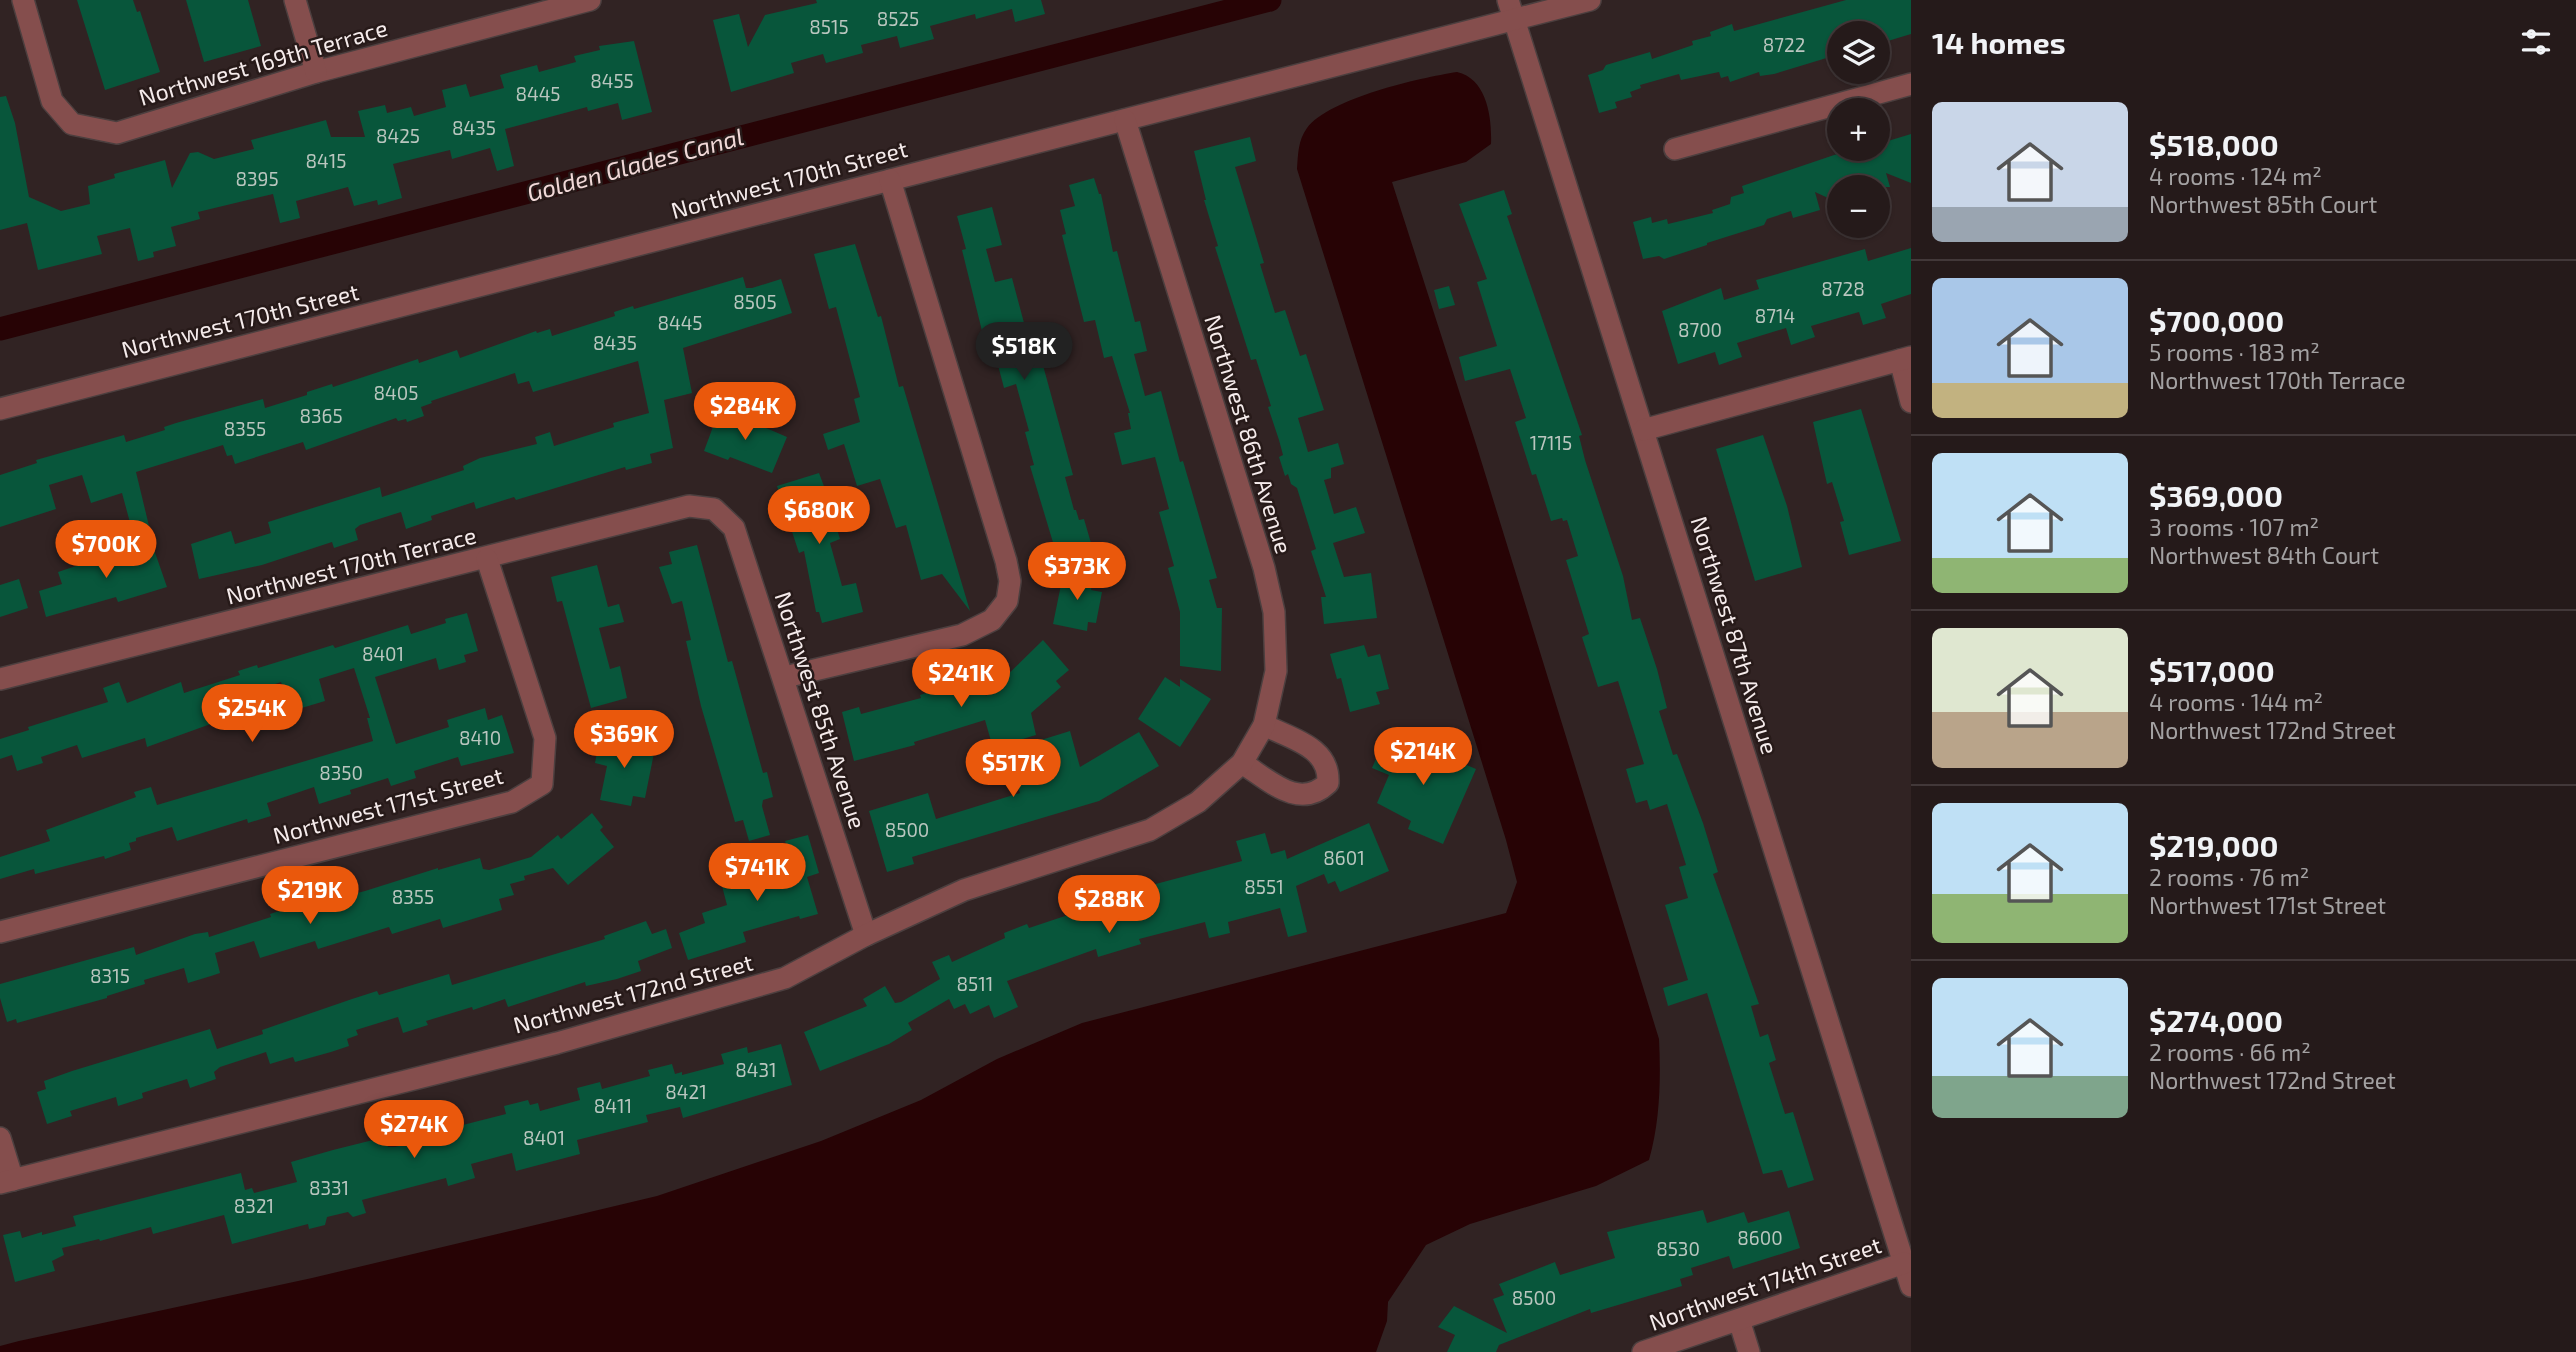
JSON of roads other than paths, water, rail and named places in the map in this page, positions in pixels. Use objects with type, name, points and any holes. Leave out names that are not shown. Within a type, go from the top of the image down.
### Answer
[{"type":"street","name":"Northwest 169th Terrace","points":[[23,0],[52,101],[72,124],[117,133],[316,72],[590,0]]},
{"type":"street","points":[[295,0],[316,72]]},
{"type":"street","name":"Northwest 170th Street","points":[[0,409],[1125,120],[1511,10],[1590,0]]},
{"type":"street","name":"Northwest 87th Avenue","points":[[1511,10],[1911,1286]]},
{"type":"street","points":[[1675,149],[1911,85]]},
{"type":"street","name":"Northwest 86th Avenue","points":[[1125,120],[1264,568],[1274,612],[1276,671],[1264,725],[1242,763]]},
{"type":"street","points":[[785,677],[962,635],[992,620],[1007,601],[1010,580],[1006,561],[890,180]]},
{"type":"street","points":[[1643,430],[1905,358],[1911,402]]},
{"type":"street","name":"Northwest 170th Terrace","points":[[0,679],[487,559],[689,506],[714,509]]},
{"type":"street","name":"Northwest 85th Avenue","points":[[714,509],[734,528],[785,677],[866,935]]},
{"type":"street","name":"Northwest 171st Street","points":[[0,932],[512,802],[542,784],[545,738],[487,559]]},
{"type":"street","points":[[1242,763],[1299,796],[1310,796],[1328,783],[1329,769],[1321,753],[1264,725]]},
{"type":"street","name":"Northwest 172nd Street","points":[[7,1182],[557,1042],[785,978],[866,935],[964,890],[1150,830],[1198,802],[1242,763]]},
{"type":"street","points":[[0,1138],[7,1182]]},
{"type":"street","name":"Northwest 174th Street","points":[[1643,1352],[1904,1263]]},
{"type":"street","points":[[1739,1320],[1749,1352]]},
{"type":"waterway","name":"Golden Glades Canal","points":[[0,329],[1270,0]]}]
